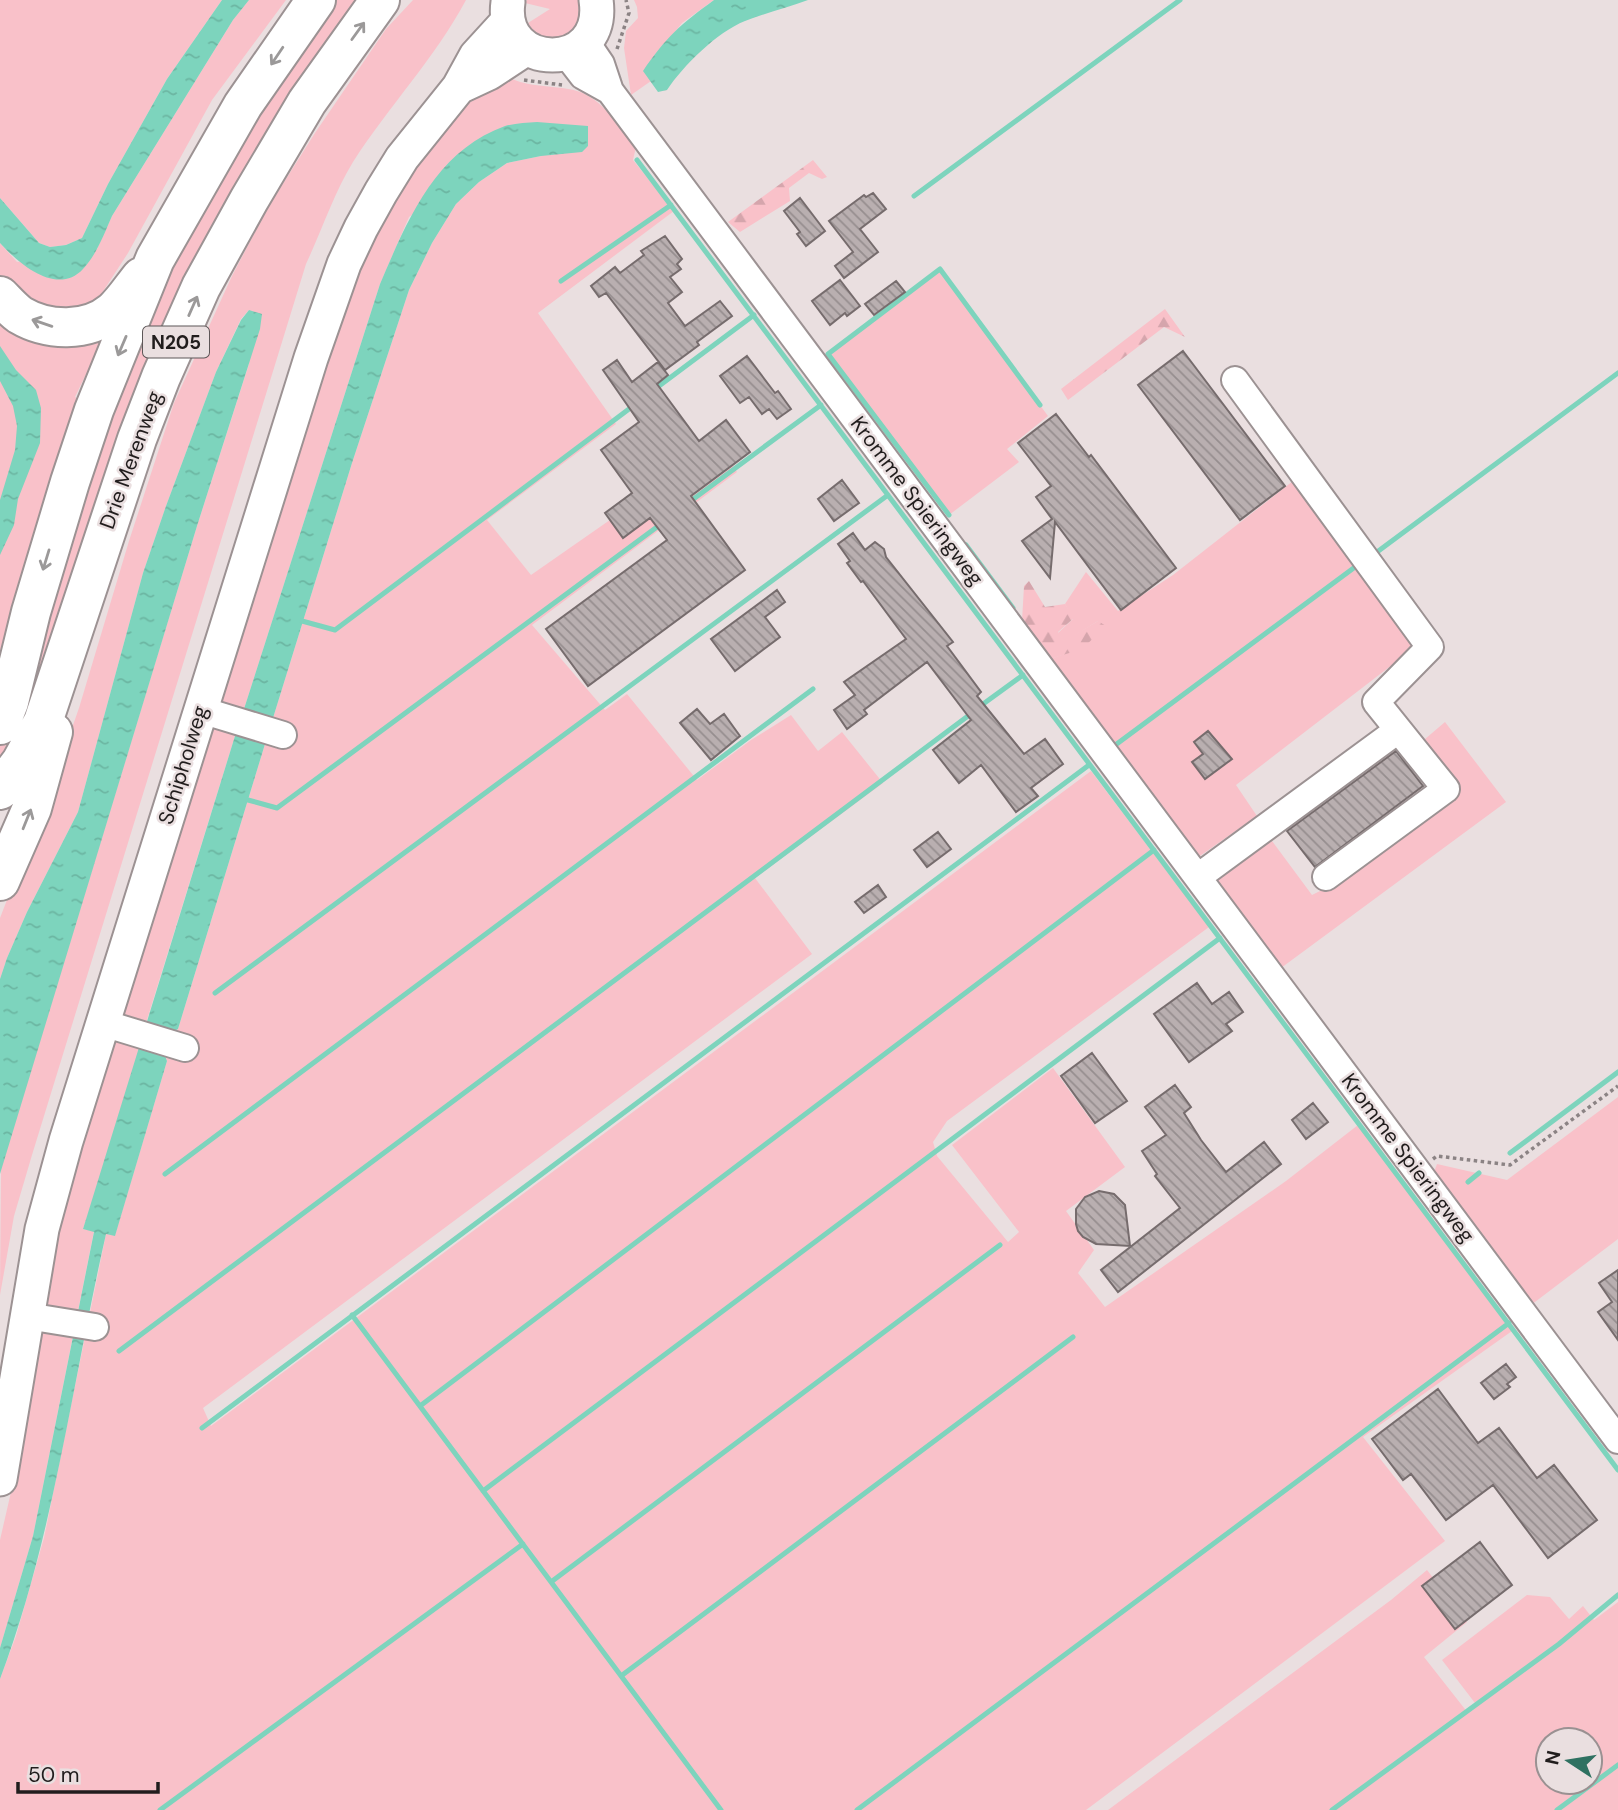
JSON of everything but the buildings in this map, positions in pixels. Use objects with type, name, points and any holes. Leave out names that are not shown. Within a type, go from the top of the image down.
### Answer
[{"type":"highway","name":"N205","points":[[0,725],[9,702],[31,612],[70,482],[90,422],[155,259],[243,105],[316,0]]},
{"type":"highway","name":"Drie Merenweg","points":[[0,790],[21,762],[43,722],[137,439],[201,287],[307,102],[380,0]]},
{"type":"highway","name":"N205","points":[[0,296],[18,314],[49,327],[77,326],[97,321],[112,311],[155,259]]},
{"type":"highway","name":"N205","points":[[0,881],[32,808],[45,767],[85,599]]},
{"type":"highway","name":"N205","points":[[0,679],[31,612]]},
{"type":"main road","points":[[508,10],[515,37],[514,57],[539,54],[552,56],[576,48],[596,21],[596,0]]},
{"type":"main road","name":"Schipholweg","points":[[0,1479],[42,1229],[66,1141],[311,358],[344,264],[361,228],[402,158],[459,87],[476,56],[508,10]]},
{"type":"main road","name":"Schipholweg","points":[[459,87],[514,57]]},
{"type":"street","name":"Kromme Spieringweg","points":[[576,48],[583,76],[610,91],[1618,1440]]},
{"type":"street","points":[[1235,380],[1430,647],[1376,702],[1446,789],[1326,877]]},
{"type":"street","points":[[201,710],[264,730]]},
{"type":"street","points":[[1198,877],[1398,730]]},
{"type":"street","points":[[103,1023],[165,1042]]},
{"type":"street","points":[[27,1316],[85,1326]]},
{"type":"path","points":[[514,57],[520,79],[570,87]]},
{"type":"path","points":[[1437,1156],[1510,1165],[1618,1086]]},
{"type":"green space","points":[[0,0],[222,0],[167,79],[108,184],[82,238],[66,245],[50,247],[39,243],[0,198]]},
{"type":"green space","points":[[249,0],[286,0],[212,100],[128,253],[100,296],[83,308],[43,314],[0,284],[0,243],[17,262],[97,249],[112,216],[233,20]]},
{"type":"green space","points":[[334,0],[359,0],[288,97],[243,171],[185,280],[129,403],[90,516],[44,682],[0,772],[0,735],[132,350],[181,247],[252,124]]},
{"type":"green space","points":[[413,0],[466,0],[440,42],[346,173],[306,264],[32,1155],[14,1216],[0,1295],[1,1168],[249,364],[249,310],[241,319],[216,372],[143,573],[78,812],[27,912],[0,979],[0,918],[79,708],[174,403],[232,276],[267,209],[386,29]]},
{"type":"green space","points":[[527,0],[579,0],[581,13],[577,26],[564,37],[556,39],[540,36],[528,23],[550,9],[525,3]]},
{"type":"green space","points":[[634,0],[714,0],[682,23],[644,71],[651,81],[631,95],[624,48],[626,31],[638,18]]},
{"type":"green space","points":[[503,74],[520,82],[577,91],[595,100],[610,114],[636,147],[633,160],[674,211],[538,313],[616,424],[487,520],[531,575],[719,444],[737,472],[532,625],[605,710],[627,694],[697,780],[751,740],[791,715],[818,751],[842,732],[883,783],[755,878],[812,954],[203,1408],[211,1426],[1091,771],[1209,927],[947,1121],[933,1142],[937,1156],[1008,1242],[1019,1232],[952,1145],[1053,1068],[1125,1167],[1066,1211],[1094,1250],[1078,1273],[1105,1307],[1286,1181],[1358,1125],[1512,1331],[1363,1437],[1445,1541],[1086,1810],[0,1810],[0,1679],[16,1636],[44,1538],[106,1234],[115,1235],[167,1061],[161,1049],[166,1035],[178,1029],[265,744],[260,736],[273,718],[409,290],[432,243],[456,204],[479,182],[507,163],[541,156],[537,122],[409,217],[380,284],[244,709],[248,719],[245,732],[235,736],[146,1023],[150,1030],[83,1229],[94,1231],[33,1536],[0,1648],[0,1540],[65,1191],[333,324],[371,229],[430,140],[480,90]]},
{"type":"green space","points":[[813,160],[827,177],[822,179],[809,173],[789,188],[790,201],[740,232],[728,222]]},
{"type":"green space","points":[[940,269],[1048,416],[1007,449],[1019,462],[949,515],[828,354]]},
{"type":"green space","points":[[1165,309],[1185,337],[1164,327],[1068,400],[1061,389]]},
{"type":"green space","points":[[0,310],[118,317],[99,366],[90,366],[75,397],[80,400],[0,664]]},
{"type":"green space","points":[[1293,481],[1414,648],[1236,785],[1257,816],[1197,858],[1050,659],[1082,648],[1098,621],[1064,642],[1058,633],[1073,619],[1065,604],[1086,572],[1118,611],[1173,575]]},
{"type":"green space","points":[[1029,581],[1045,607],[1065,604],[1074,618],[1058,632],[1064,641],[1098,621],[1106,626],[1082,649],[1050,659],[1022,621],[1024,586]]},
{"type":"green space","points":[[1445,722],[1506,802],[1281,968],[1214,878],[1269,837],[1312,895],[1320,891],[1454,791],[1418,745]]},
{"type":"green space","points":[[1618,1097],[1618,1239],[1531,1305],[1434,1172],[1437,1164],[1507,1180]]},
{"type":"green space","points":[[1427,1570],[1467,1622],[1424,1657],[1468,1713],[1519,1670],[1475,1703],[1442,1660],[1527,1595],[1550,1597],[1569,1619],[1583,1606],[1594,1620],[1618,1602],[1618,1810],[1108,1810],[1391,1600]]},
{"type":"water","points":[[222,0],[249,0],[233,20],[112,216],[88,263],[73,277],[62,280],[38,274],[27,267],[0,243],[0,198],[39,243],[50,247],[66,245],[82,238],[108,184],[167,79]]},
{"type":"water","points":[[714,0],[808,0],[734,26],[702,51],[667,90],[658,92],[643,71],[675,32]]},
{"type":"water","points":[[537,122],[588,126],[588,146],[582,152],[507,163],[479,182],[456,204],[432,243],[409,290],[273,718],[260,736],[265,744],[178,1029],[166,1035],[162,1048],[167,1061],[115,1236],[106,1234],[35,1570],[0,1679],[0,1648],[33,1536],[94,1232],[83,1229],[235,736],[245,731],[248,719],[244,709],[380,284],[413,213],[442,170],[460,152],[481,137],[505,126]]},
{"type":"water","points":[[249,310],[262,314],[260,329],[197,526],[0,1174],[0,979],[27,912],[78,812],[143,573],[216,372],[241,320]]},
{"type":"water","points":[[0,346],[16,370],[36,390],[41,408],[40,443],[18,499],[14,525],[0,555],[0,500],[15,450],[17,426],[13,406],[0,381]]},
{"type":"waterway","points":[[914,196],[1180,0]]},
{"type":"waterway","points":[[637,160],[1618,1470]]},
{"type":"waterway","points":[[561,281],[671,205]]},
{"type":"waterway","points":[[949,515],[828,354],[940,269],[1040,405]]},
{"type":"waterway","points":[[655,389],[754,315]]},
{"type":"waterway","points":[[1373,555],[1618,373]]},
{"type":"waterway","points":[[688,503],[821,405]]},
{"type":"waterway","points":[[302,621],[335,630],[633,406]]},
{"type":"waterway","points":[[215,993],[888,495]]},
{"type":"waterway","points":[[248,800],[277,808],[661,524]]},
{"type":"waterway","points":[[966,545],[1013,608]]},
{"type":"waterway","points":[[1116,749],[1114,746],[1355,567]]},
{"type":"waterway","points":[[979,707],[1023,675]]},
{"type":"waterway","points":[[165,1174],[813,689]]},
{"type":"waterway","points":[[119,1351],[972,713]]},
{"type":"waterway","points":[[202,1428],[1089,765]]},
{"type":"waterway","points":[[420,1406],[1154,850]]},
{"type":"waterway","points":[[483,1491],[1220,938]]},
{"type":"waterway","points":[[1510,1153],[1618,1072]]},
{"type":"waterway","points":[[1468,1182],[1479,1173]]},
{"type":"waterway","points":[[551,1582],[1000,1245]]},
{"type":"waterway","points":[[352,1315],[721,1810]]},
{"type":"waterway","points":[[857,1810],[1509,1323]]},
{"type":"waterway","points":[[621,1676],[1073,1337]]},
{"type":"waterway","points":[[160,1810],[523,1544]]},
{"type":"waterway","points":[[1332,1810],[1559,1644],[1618,1595]]},
{"type":"waterway","points":[[1557,1810],[1618,1765]]}]
